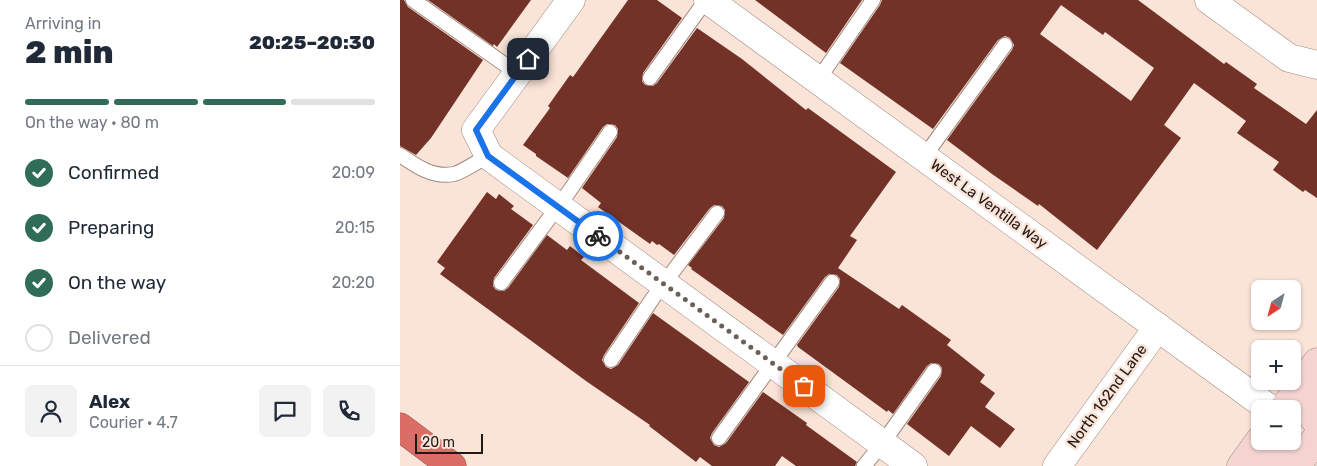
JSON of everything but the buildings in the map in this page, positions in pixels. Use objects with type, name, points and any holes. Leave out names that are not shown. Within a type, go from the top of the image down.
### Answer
[{"type":"highway","points":[[400,427],[452,466]]},
{"type":"main road","points":[[1290,400],[1317,362]]},
{"type":"main road","points":[[1317,396],[1314,419],[1317,422]]},
{"type":"main road","points":[[1297,466],[1317,437]]},
{"type":"main road","points":[[1241,466],[1253,450]]},
{"type":"main road","points":[[1270,466],[1280,450]]},
{"type":"street","points":[[570,0],[476,130],[488,156],[912,466]]},
{"type":"street","name":"West La Ventilla Way","points":[[707,0],[1258,400]]},
{"type":"street","points":[[1209,0],[1289,58],[1317,65]]},
{"type":"street","name":"North 162nd Lane","points":[[1057,466],[1158,327]]},
{"type":"lane","points":[[413,0],[517,73]]},
{"type":"lane","points":[[650,78],[707,0]]},
{"type":"lane","points":[[818,80],[873,0]]},
{"type":"lane","points":[[924,157],[1005,45]]},
{"type":"lane","points":[[501,283],[610,132]]},
{"type":"lane","points":[[400,154],[414,165],[436,175],[455,174],[488,156]]},
{"type":"lane","points":[[611,360],[717,213]]},
{"type":"lane","points":[[719,438],[832,282]]},
{"type":"lane","points":[[864,466],[934,371]]},
{"type":"way so far","points":[[598,236],[804,386]]},
{"type":"route","points":[[528,59],[476,130],[488,156],[598,236]]}]
